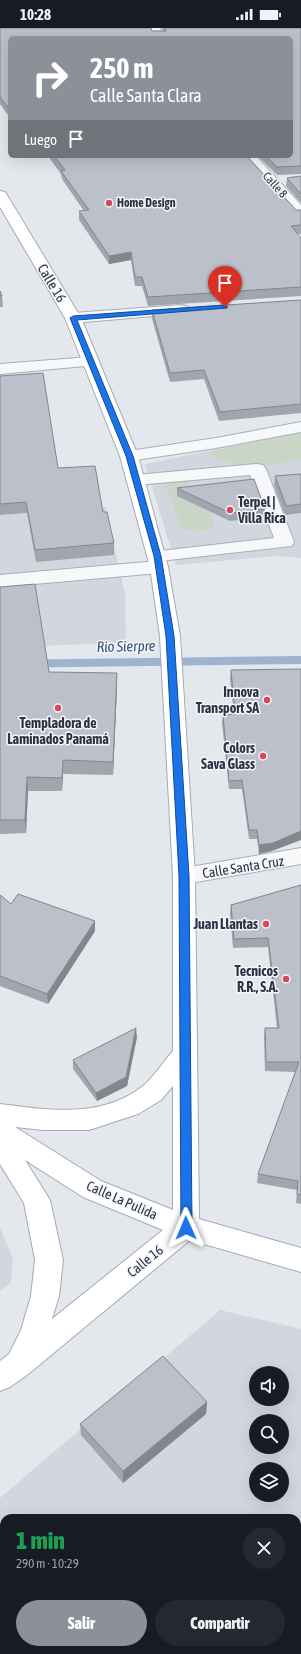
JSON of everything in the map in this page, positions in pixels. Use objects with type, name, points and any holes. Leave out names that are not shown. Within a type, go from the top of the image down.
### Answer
[{"type":"main road","name":"Calle 16","points":[[0,195],[73,318],[129,456],[159,562],[170,636],[174,686],[184,876],[186,1228],[8,1372]]},
{"type":"main road","points":[[0,1114],[43,1120],[89,1120],[129,1107],[152,1093],[184,1055]]},
{"type":"main road","name":"Calle La Pulida","points":[[0,1130],[92,1189],[186,1228],[301,1260]]},
{"type":"main road","points":[[0,1142],[37,1200],[49,1260],[45,1296],[34,1332],[8,1372]]},
{"type":"street","name":"Calle 8","points":[[251,158],[280,181],[301,214]]},
{"type":"street","points":[[73,318],[199,309]]},
{"type":"street","points":[[0,369],[90,362]]},
{"type":"street","points":[[129,456],[216,443],[301,427]]},
{"type":"street","points":[[0,581],[159,562],[285,542],[257,469],[136,480]]},
{"type":"street","name":"Calle Santa Cruz","points":[[184,876],[301,856]]},
{"type":"shaded area","name":"Terpel | Villa Rica","points":[[301,432],[301,558],[277,556],[176,565],[145,464]]},
{"type":"shaded area","points":[[106,507],[125,595],[126,642],[0,648],[0,515]]},
{"type":"shaded area","points":[[0,1228],[13,1259],[11,1282],[0,1291]]},
{"type":"shaded area","points":[[220,1310],[301,1329],[301,1514],[0,1514],[0,1498]]},
{"type":"green space","points":[[301,432],[301,459],[258,466],[221,460],[209,452]]},
{"type":"green space","points":[[178,478],[201,489],[215,526],[203,531],[182,529],[163,479]]},
{"type":"building","points":[[0,28],[151,28],[152,31],[166,31],[165,28],[301,28],[301,166],[277,167],[268,158],[293,158],[293,36],[8,36],[8,107],[0,97]]},
{"type":"building","points":[[56,158],[249,158],[296,210],[301,210],[301,225],[291,226],[301,238],[301,287],[148,297],[142,277],[135,277],[131,252],[109,256],[79,211],[89,210],[61,171],[65,170]]},
{"type":"building","points":[[301,176],[301,194],[287,178]]},
{"type":"building","points":[[301,300],[301,404],[220,412],[204,370],[170,373],[152,310]]},
{"type":"building","points":[[43,373],[58,468],[95,466],[103,512],[107,512],[114,543],[35,550],[26,502],[0,504],[0,376]]},
{"type":"building","points":[[301,474],[301,504],[286,506],[275,476]]},
{"type":"building","points":[[254,479],[265,509],[230,513],[177,488]]},
{"type":"building","points":[[35,584],[49,672],[117,673],[113,762],[63,760],[62,778],[27,777],[25,820],[0,820],[0,587]]},
{"type":"building","points":[[301,669],[301,831],[273,843],[259,845],[257,830],[249,830],[242,780],[229,781],[223,715],[235,714],[231,670]]},
{"type":"building","points":[[301,885],[301,1195],[297,1194],[298,1181],[258,1174],[299,1062],[266,1062],[265,1028],[279,1028],[268,938],[234,939],[231,905]]},
{"type":"building","points":[[18,894],[95,921],[47,994],[0,976],[0,895],[11,904]]},
{"type":"building","points":[[136,1028],[126,1077],[96,1093],[73,1060]]},
{"type":"building","points":[[163,1356],[207,1402],[123,1471],[80,1424]]},
{"type":"waterway","name":"Rio Sierpre","points":[[0,664],[122,661],[301,660]]},
{"type":"place","name":"Home Design","points":[[109,203]]},
{"type":"place","name":"Terpel | Villa Rica","points":[[230,510]]},
{"type":"place","name":"Innova Transport SA","points":[[267,700]]},
{"type":"place","name":"Templadora de Laminados Panamá","points":[[58,708]]},
{"type":"place","name":"Colors Sava Glass","points":[[263,756]]},
{"type":"place","name":"Juan Llantas","points":[[266,924]]},
{"type":"place","name":"Tecnicos R.R., S.A.","points":[[286,979]]},
{"type":"route","points":[[186,1228],[184,876],[170,636],[158,556],[129,456],[73,318],[225,307]]}]
